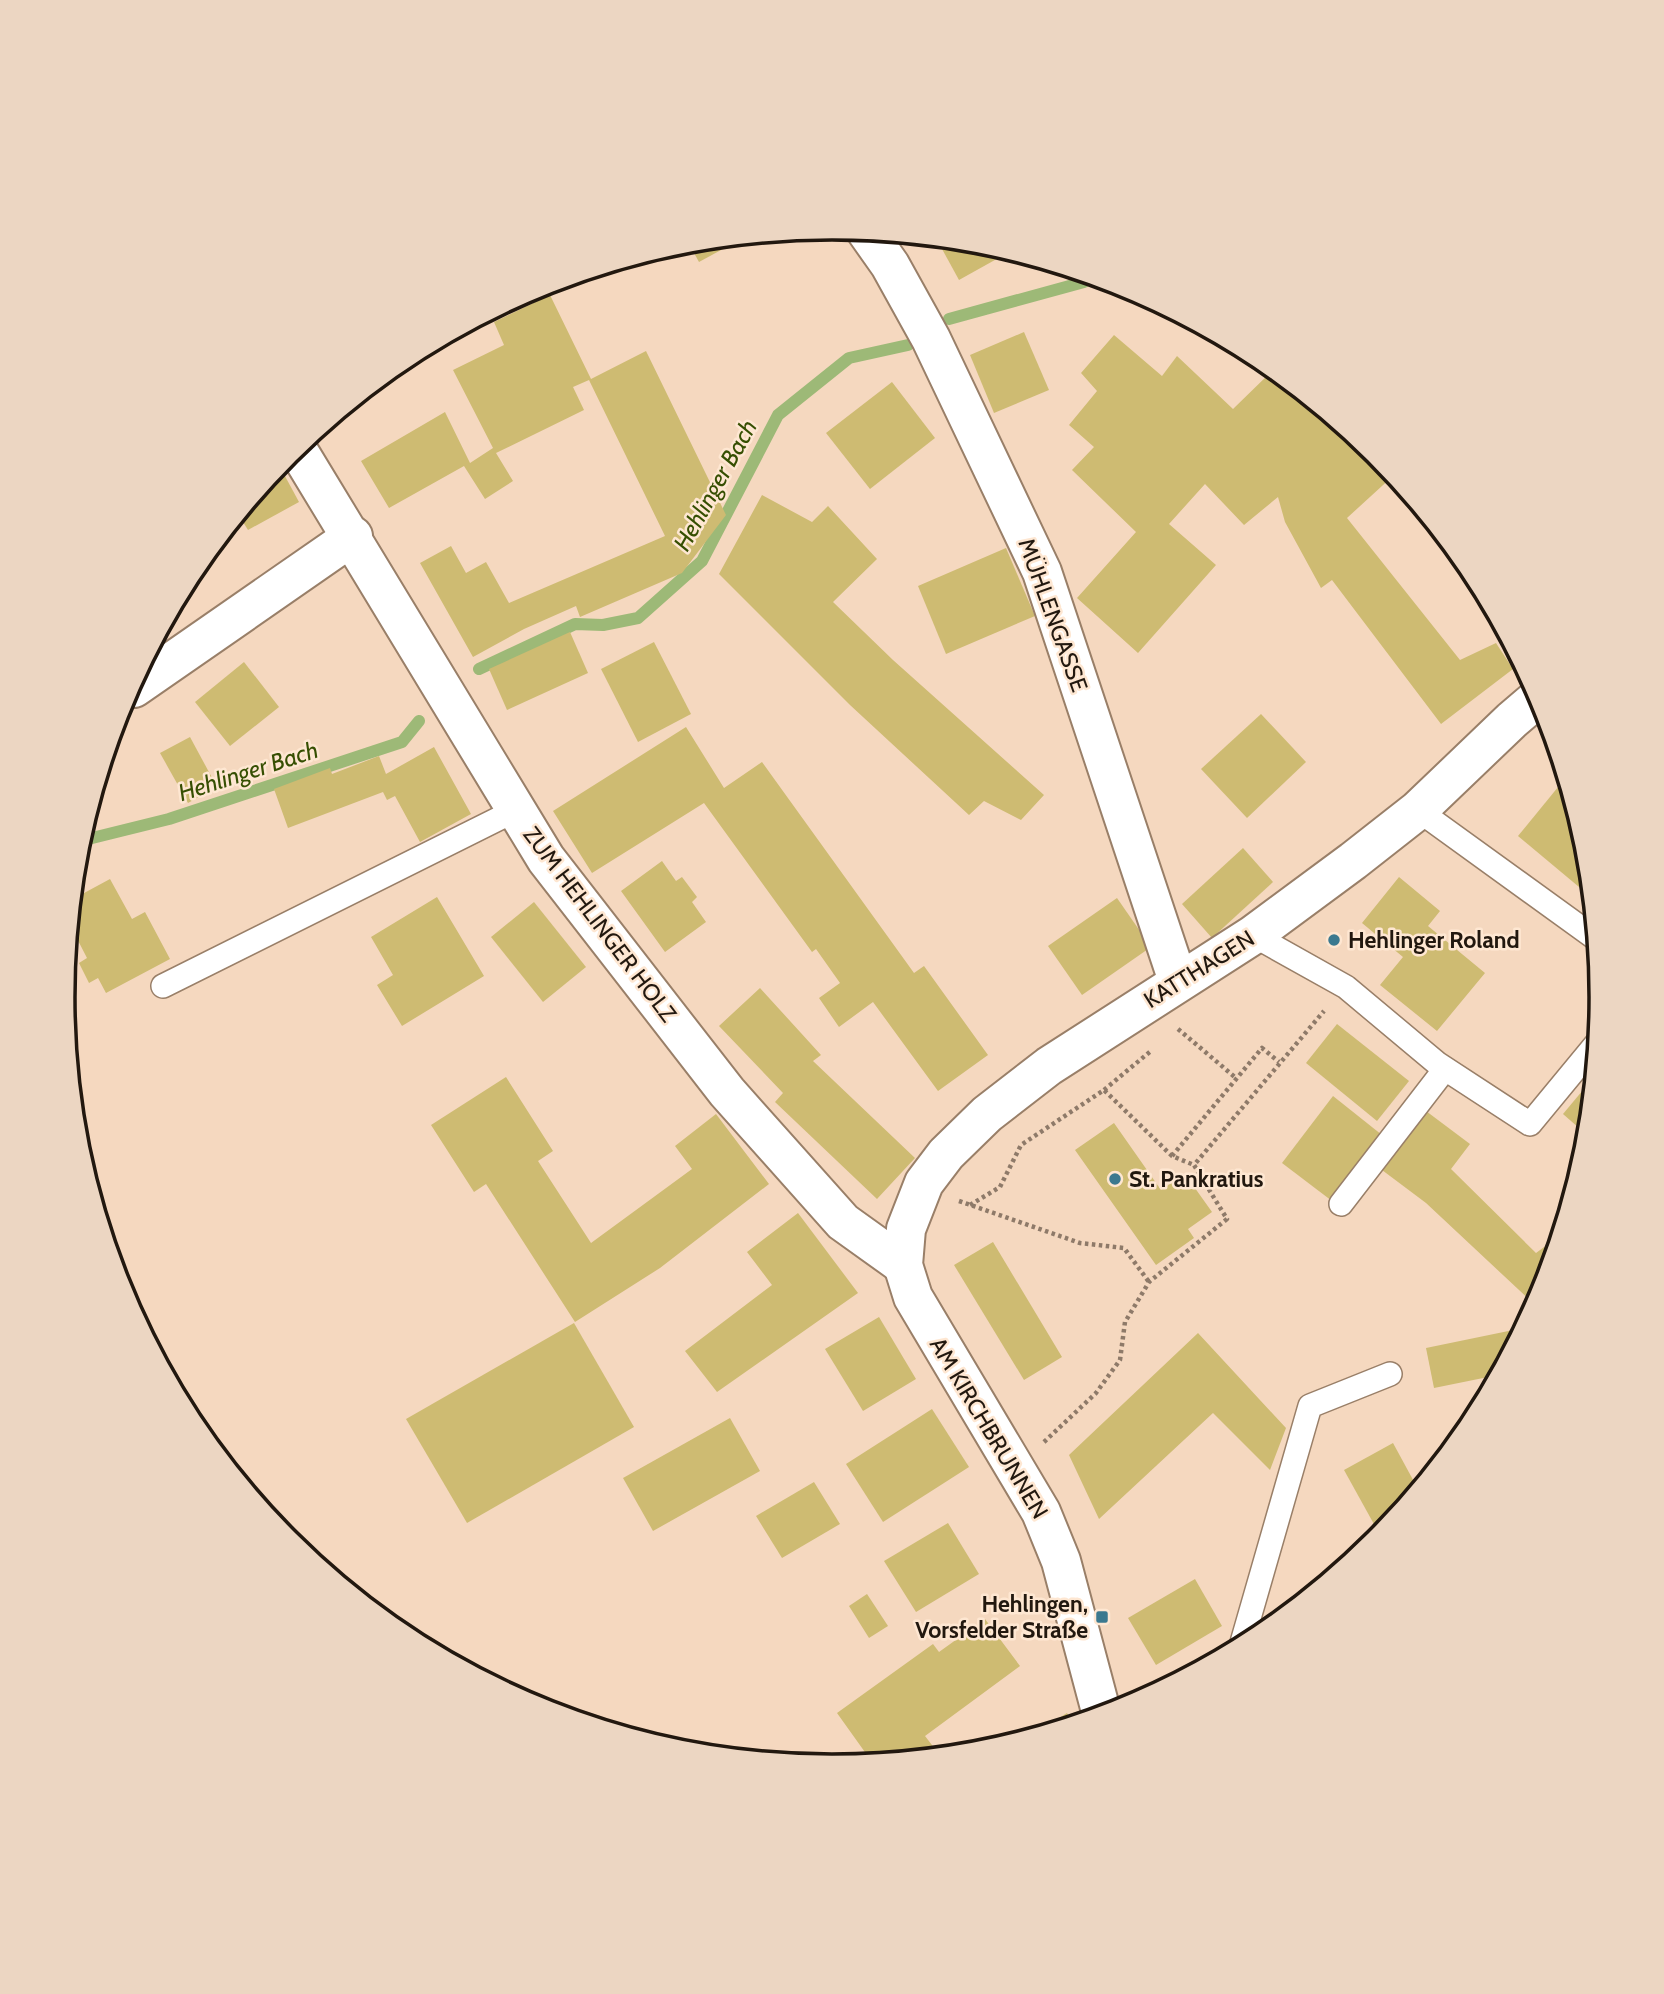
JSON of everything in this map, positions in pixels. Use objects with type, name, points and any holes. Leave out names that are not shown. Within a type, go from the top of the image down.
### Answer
[{"type":"street","name":"MÜHLENGASSE","points":[[874,242],[890,265],[931,339],[1042,572],[1178,981]]},
{"type":"street","name":"ZUM HEHLINGER HOLZ","points":[[303,457],[546,859],[727,1092],[843,1222],[903,1265]]},
{"type":"street","points":[[145,681],[353,536]]},
{"type":"street","name":"KATTHAGEN","points":[[903,1265],[906,1229],[924,1183],[946,1154],[987,1114],[1049,1066],[1253,935],[1418,810],[1530,704]]},
{"type":"street","name":"AM KIRCHBRUNNEN","points":[[903,1265],[913,1297],[931,1331],[1041,1512],[1061,1561],[1099,1705]]},
{"type":"lane","points":[[163,986],[516,810]]},
{"type":"lane","points":[[1418,810],[1585,931]]},
{"type":"lane","points":[[1253,935],[1346,987],[1442,1066],[1530,1124],[1586,1056]]},
{"type":"lane","points":[[1341,1204],[1442,1066]]},
{"type":"lane","points":[[1246,1630],[1310,1406],[1390,1374]]},
{"type":"path","points":[[1194,1165],[1279,1062],[1346,987]]},
{"type":"path","points":[[1168,1038],[1178,1029],[1236,1078]]},
{"type":"path","points":[[1149,1282],[1124,1248],[1080,1243],[970,1205],[1000,1187],[1021,1144],[1104,1090],[1157,1046]]},
{"type":"path","points":[[1172,1156],[1262,1048],[1279,1062]]},
{"type":"path","points":[[1040,1445],[1096,1392],[1120,1360],[1125,1322],[1149,1282],[1227,1219],[1194,1165],[1172,1156],[1104,1090]]},
{"type":"building","points":[[724,248],[699,262],[694,253]]},
{"type":"building","points":[[942,249],[997,259],[959,280]]},
{"type":"building","points":[[550,295],[591,379],[646,351],[726,515],[682,573],[580,617],[576,606],[524,629],[473,657],[420,563],[451,546],[466,573],[486,562],[509,603],[665,536],[589,380],[573,387],[584,410],[496,453],[513,481],[485,499],[464,466],[389,508],[361,461],[445,412],[470,463],[493,448],[453,370],[504,345],[494,322]]},
{"type":"building","points":[[1024,332],[1049,390],[994,413],[970,355]]},
{"type":"building","points":[[1114,335],[1162,376],[1177,356],[1233,409],[1265,377],[1331,428],[1386,482],[1347,518],[1460,660],[1496,643],[1513,669],[1441,724],[1332,580],[1321,588],[1285,522],[1278,497],[1244,525],[1205,484],[1169,524],[1216,565],[1138,653],[1077,598],[1136,532],[1072,470],[1094,447],[1069,425],[1097,391],[1081,373]]},
{"type":"building","points":[[892,382],[935,438],[870,489],[826,433]]},
{"type":"building","points":[[285,475],[299,502],[248,530],[243,522]]},
{"type":"building","points":[[762,495],[812,522],[828,506],[877,559],[833,602],[893,660],[1044,795],[1021,820],[984,801],[969,815],[850,705],[719,574]]},
{"type":"building","points":[[1006,548],[1035,616],[946,654],[918,586]]},
{"type":"building","points":[[570,632],[588,673],[507,710],[489,669]]},
{"type":"building","points":[[654,642],[691,714],[638,742],[601,669]]},
{"type":"building","points":[[244,662],[279,707],[230,746],[195,702]]},
{"type":"building","points":[[1261,714],[1306,762],[1247,818],[1201,769]]},
{"type":"building","points":[[686,727],[724,788],[762,762],[914,973],[924,966],[988,1055],[938,1091],[873,1002],[839,1027],[819,998],[840,983],[816,949],[812,952],[704,803],[592,873],[553,811]]},
{"type":"building","points":[[190,737],[217,787],[188,803],[160,753]]},
{"type":"building","points":[[434,747],[471,814],[420,842],[395,796],[387,800],[383,792],[288,828],[274,789],[330,768],[332,774],[379,756],[386,774]]},
{"type":"building","points":[[1559,786],[1580,888],[1518,836]]},
{"type":"building","points":[[1243,848],[1273,882],[1212,938],[1182,904]]},
{"type":"building","points":[[662,861],[676,881],[682,877],[697,897],[692,902],[706,922],[665,952],[621,891]]},
{"type":"building","points":[[1399,877],[1440,911],[1428,926],[1485,973],[1437,1031],[1380,985],[1403,957],[1362,923]]},
{"type":"building","points":[[110,879],[132,919],[145,912],[170,959],[106,993],[98,978],[89,983],[79,963],[87,958],[78,940],[83,894]]},
{"type":"building","points":[[437,897],[484,976],[402,1026],[377,985],[393,975],[371,937]]},
{"type":"building","points":[[1117,898],[1151,947],[1082,995],[1048,946]]},
{"type":"building","points":[[534,902],[586,967],[543,1002],[491,937]]},
{"type":"building","points":[[760,988],[821,1055],[813,1061],[915,1158],[877,1199],[775,1102],[783,1093],[719,1026]]},
{"type":"building","points":[[1337,1024],[1409,1081],[1377,1121],[1306,1063]]},
{"type":"building","points":[[506,1077],[553,1151],[538,1161],[591,1243],[692,1169],[675,1146],[716,1114],[769,1184],[660,1268],[575,1322],[486,1184],[474,1192],[431,1125]]},
{"type":"building","points":[[1583,1091],[1577,1126],[1563,1114]]},
{"type":"building","points":[[1333,1096],[1382,1135],[1332,1201],[1282,1163]]},
{"type":"building","points":[[1422,1108],[1470,1144],[1451,1169],[1536,1253],[1547,1245],[1527,1297],[1426,1203],[1378,1167]]},
{"type":"building","points":[[1114,1123],[1161,1190],[1185,1174],[1212,1212],[1188,1229],[1194,1238],[1156,1265],[1075,1150]]},
{"type":"building","points":[[798,1213],[858,1293],[717,1392],[685,1351],[772,1285],[747,1252]]},
{"type":"building","points":[[993,1242],[1062,1357],[1024,1380],[954,1265]]},
{"type":"building","points":[[879,1317],[916,1379],[863,1411],[825,1349]]},
{"type":"building","points":[[574,1323],[634,1427],[467,1523],[406,1419]]},
{"type":"building","points":[[1512,1330],[1485,1378],[1434,1388],[1426,1348]]},
{"type":"building","points":[[1198,1333],[1286,1428],[1270,1470],[1213,1413],[1099,1519],[1069,1455]]},
{"type":"building","points":[[932,1409],[969,1467],[883,1522],[846,1464]]},
{"type":"building","points":[[730,1418],[760,1471],[653,1531],[623,1478]]},
{"type":"building","points":[[1393,1443],[1413,1481],[1374,1524],[1344,1470]]},
{"type":"building","points":[[814,1482],[840,1524],[782,1558],[756,1516]]},
{"type":"building","points":[[948,1523],[979,1574],[916,1612],[884,1561]]},
{"type":"building","points":[[1195,1579],[1222,1626],[1156,1665],[1128,1618]]},
{"type":"building","points":[[867,1594],[888,1626],[869,1638],[849,1606]]},
{"type":"building","points":[[985,1619],[1020,1666],[925,1736],[933,1747],[865,1753],[837,1713],[933,1644],[939,1652]]},
{"type":"waterway","name":"Hehlinger Bach","points":[[949,319],[1082,283]]},
{"type":"waterway","name":"Hehlinger Bach","points":[[479,669],[575,624],[603,625],[638,618],[702,561],[778,415],[849,358],[908,345]]},
{"type":"waterway","name":"Hehlinger Bach","points":[[93,838],[169,819],[402,742],[419,721]]},
{"type":"place","name":"Hehlinger Roland","points":[[1334,940]]},
{"type":"place","name":"St. Pankratius","points":[[1115,1179]]},
{"type":"place","name":"Hehlingen, Vorsfelder Straße","points":[[1102,1617]]}]
